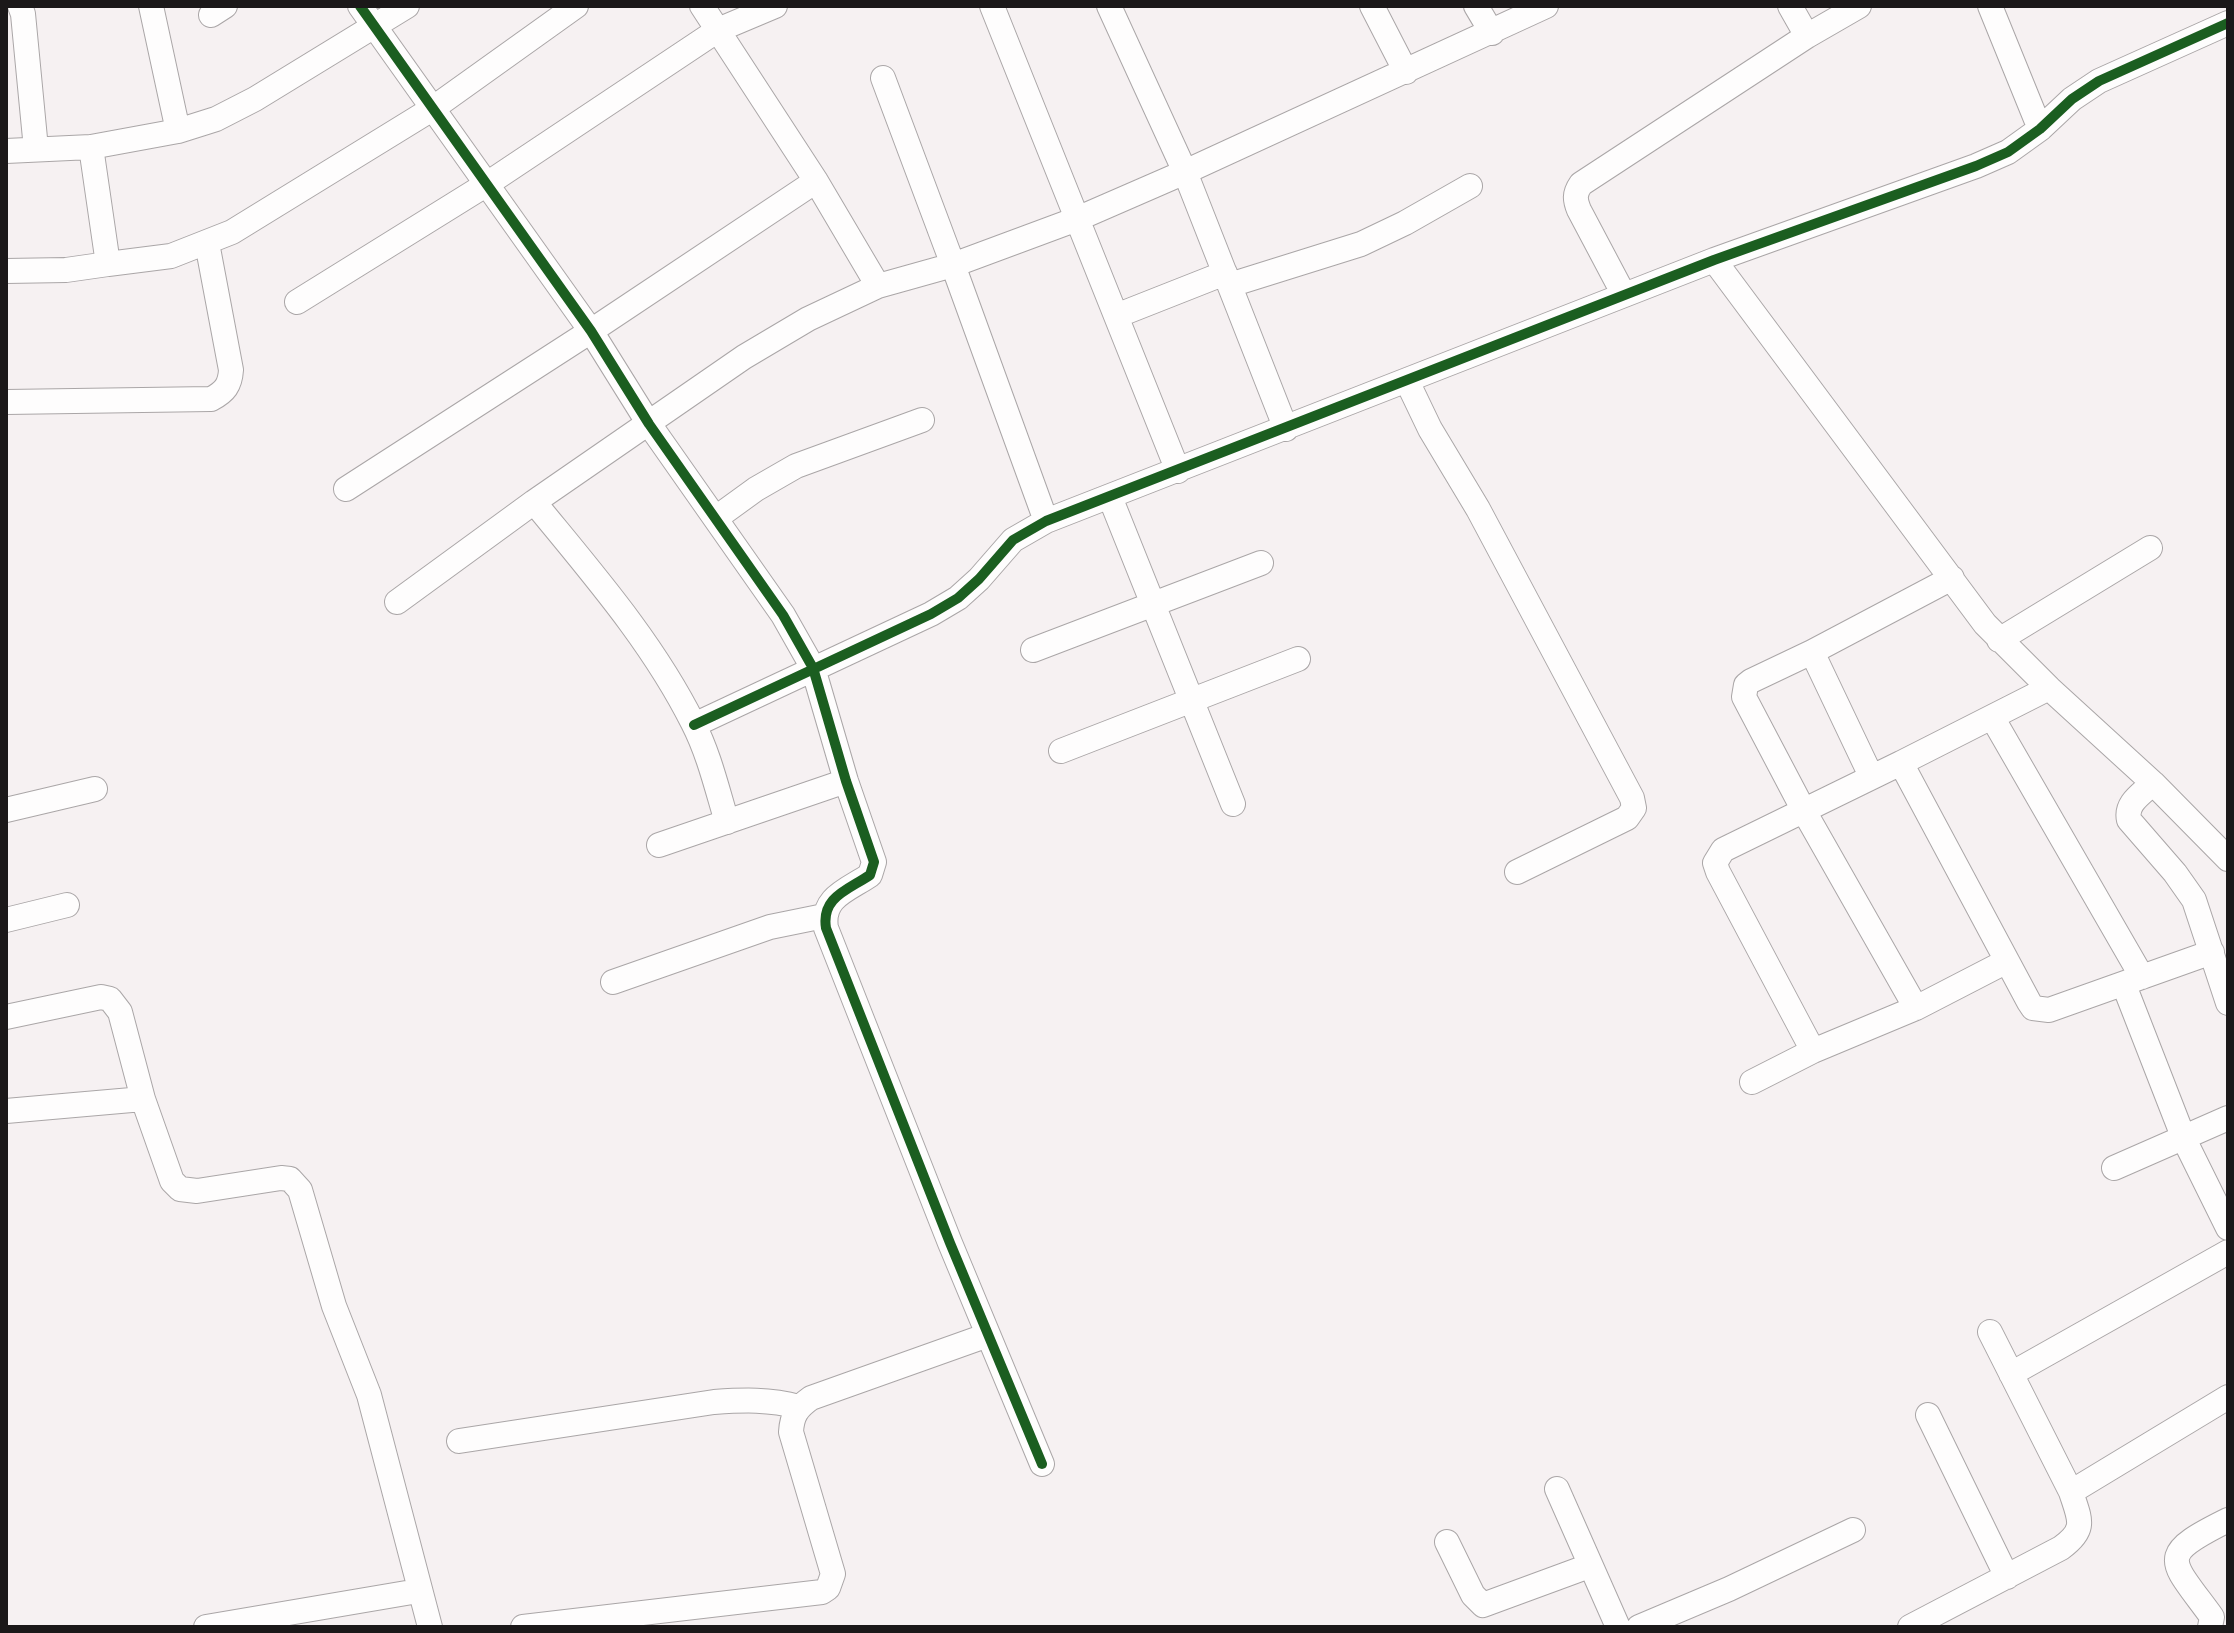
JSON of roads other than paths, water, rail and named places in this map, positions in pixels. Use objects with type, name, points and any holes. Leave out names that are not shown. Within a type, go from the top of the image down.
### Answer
[{"type":"street","points":[[20,6],[36,149]]},
{"type":"street","points":[[151,6],[178,131]]},
{"type":"street","points":[[360,6],[591,331],[649,424],[783,615],[813,668],[846,781],[874,862],[870,875],[836,895],[828,904],[824,916],[826,928],[1042,1464]]},
{"type":"street","points":[[6,151],[91,147],[178,131],[216,119],[255,99],[407,6]]},
{"type":"street","points":[[6,271],[66,270],[171,256],[232,232],[432,109],[576,6]]},
{"type":"street","points":[[702,6],[816,181],[878,286]]},
{"type":"street","points":[[992,6],[1178,471]]},
{"type":"street","points":[[1372,6],[1406,72]]},
{"type":"street","points":[[1476,6],[1492,33]]},
{"type":"street","points":[[397,602],[534,502],[744,357],[808,319],[878,286],[953,265],[1077,219],[1546,6]]},
{"type":"street","points":[[1790,6],[1807,36]]},
{"type":"street","points":[[1624,295],[1575,201],[1581,184],[1807,36],[1859,6]]},
{"type":"street","points":[[1990,6],[2040,129]]},
{"type":"street","points":[[297,302],[487,184],[718,30],[771,7]]},
{"type":"street","points":[[1116,8],[1185,172],[1286,429]]},
{"type":"street","points":[[694,725],[931,614],[958,598],[1013,540],[1046,521],[1714,260],[1976,166],[2008,152],[2040,129],[2072,99],[2099,81],[2228,23]]},
{"type":"street","points":[[883,78],[1046,521]]},
{"type":"street","points":[[91,147],[108,264]]},
{"type":"street","points":[[346,489],[816,181]]},
{"type":"street","points":[[1116,316],[1227,279],[1361,244],[1470,186]]},
{"type":"street","points":[[6,402],[211,399],[221,394],[230,383],[231,370],[207,243]]},
{"type":"street","points":[[1714,260],[1999,640],[2153,783],[2228,859]]},
{"type":"street","points":[[1407,381],[1430,429],[1478,509],[1632,798],[1634,808],[1627,818],[1517,872]]},
{"type":"street","points":[[716,518],[756,489],[796,466],[922,420]]},
{"type":"street","points":[[1110,497],[1233,804]]},
{"type":"street","points":[[534,502],[620,608],[663,668],[694,725],[711,767],[727,822]]},
{"type":"street","points":[[1999,640],[2150,548]]},
{"type":"street","points":[[1033,650],[1261,563]]},
{"type":"street","points":[[1916,1008],[1804,811],[1744,697],[1744,691],[1751,681],[1952,578]]},
{"type":"street","points":[[1812,652],[1871,776]]},
{"type":"street","points":[[1061,751],[1298,659]]},
{"type":"street","points":[[1813,1051],[1718,872],[1715,863],[1723,850],[2049,688]]},
{"type":"street","points":[[1992,717],[2133,981],[2184,1139],[2228,1228]]},
{"type":"street","points":[[1901,763],[2033,1008],[2040,1011],[2212,952]]},
{"type":"street","points":[[659,845],[846,781]]},
{"type":"street","points":[[2153,783],[2129,806],[2129,820],[2186,886],[2194,900],[2228,1003]]},
{"type":"street","points":[[6,810],[95,789]]},
{"type":"street","points":[[6,920],[67,905]]},
{"type":"street","points":[[613,982],[770,927],[824,916]]},
{"type":"street","points":[[1752,1082],[1813,1051],[1916,1008],[2007,961]]},
{"type":"street","points":[[6,1017],[101,997],[110,999],[120,1012],[143,1099],[172,1181],[180,1189],[197,1191],[281,1178],[290,1179],[300,1190],[334,1306],[369,1395],[418,1591],[430,1627]]},
{"type":"street","points":[[6,1111],[143,1099]]},
{"type":"street","points":[[2114,1168],[2228,1118]]},
{"type":"street","points":[[2011,1374],[2228,1252]]},
{"type":"street","points":[[1910,1627],[2072,1540],[2079,1530],[2080,1521],[2071,1492],[1990,1332]]},
{"type":"street","points":[[523,1627],[822,1592],[828,1588],[833,1574],[791,1432],[792,1417],[811,1398],[988,1335]]},
{"type":"street","points":[[2071,1492],[2228,1397]]},
{"type":"street","points":[[459,1441],[714,1402],[748,1399],[799,1407]]},
{"type":"street","points":[[1928,1415],[2007,1577]]},
{"type":"street","points":[[1557,1489],[1618,1627]]},
{"type":"street","points":[[2210,1627],[2212,1617],[2178,1570],[2176,1560],[2178,1551],[2189,1541],[2228,1520]]},
{"type":"street","points":[[1639,1627],[1729,1589],[1853,1530]]},
{"type":"street","points":[[1447,1542],[1473,1595],[1483,1605],[1589,1566]]},
{"type":"street","points":[[206,1627],[418,1591]]}]
